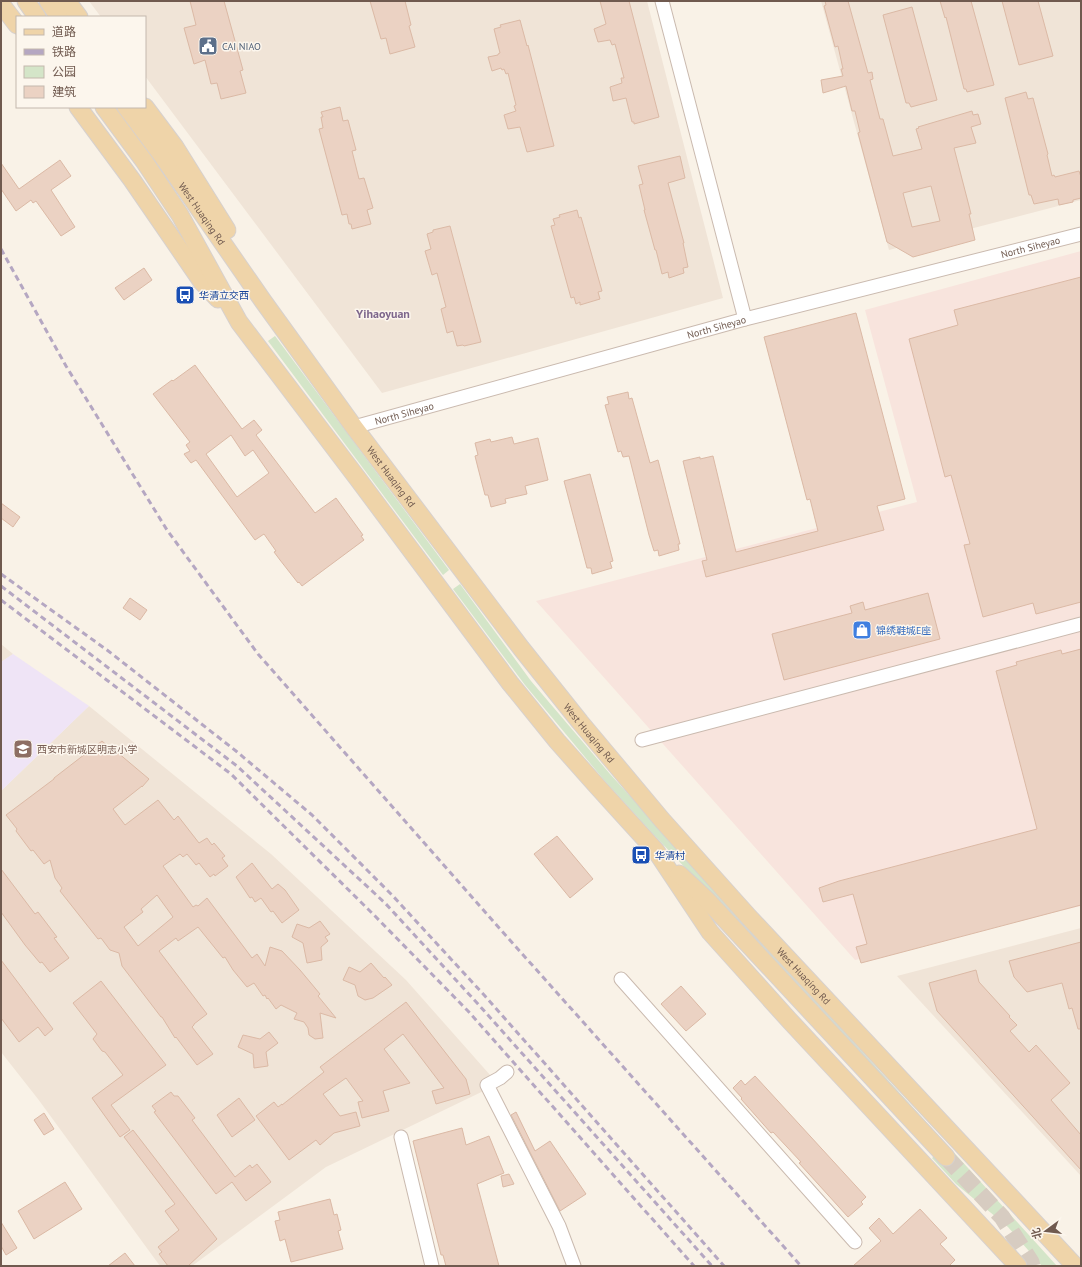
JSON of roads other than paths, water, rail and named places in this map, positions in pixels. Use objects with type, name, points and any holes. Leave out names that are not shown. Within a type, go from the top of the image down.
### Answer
[{"type":"main road","points":[[26,1],[36,16]]},
{"type":"main road","points":[[48,1],[58,16]]},
{"type":"main road","points":[[67,1],[78,16]]},
{"type":"main road","points":[[1,4],[16,24]]},
{"type":"main road","points":[[79,108],[132,180],[202,282],[239,322]]},
{"type":"main road","name":"West Huaqing Rd","points":[[105,108],[144,161],[180,215],[239,322],[363,485],[510,683],[562,746],[656,851],[710,932],[789,1020],[1018,1266]]},
{"type":"main road","name":"West Huaqing Rd","points":[[127,108],[161,154],[263,301],[354,428],[521,648],[580,722],[662,820],[748,916],[1074,1266]]},
{"type":"main road","points":[[146,108],[175,147],[242,253],[263,301]]},
{"type":"main road","points":[[656,851],[707,900],[946,1157]]},
{"type":"street","points":[[662,1],[745,319]]},
{"type":"street","name":"North Siheyao","points":[[354,428],[745,319],[1081,234]]},
{"type":"street","points":[[642,740],[1081,624]]},
{"type":"street","points":[[621,979],[855,1242]]},
{"type":"street","points":[[507,1072],[500,1078],[486,1085],[559,1226],[574,1266]]},
{"type":"street","points":[[401,1137],[432,1266]]},
{"type":"tunnel","points":[[946,1157],[1002,1217],[1031,1262],[1032,1266]]},
{"type":"railway","points":[[1,249],[66,366],[167,530],[258,654],[500,929],[801,1266]]},
{"type":"railway","points":[[1,574],[107,650],[236,751],[312,815],[392,895],[485,996],[724,1266]]},
{"type":"railway","points":[[1,586],[237,766],[385,903],[478,1004],[712,1266]]},
{"type":"railway","points":[[1,600],[231,774],[374,915],[468,1011],[694,1266]]},
{"type":"place","name":"CAI NIAO","points":[[208,46]]},
{"type":"place","name":"华清立交西","points":[[185,295]]},
{"type":"place","name":"锦绣鞋城E座","points":[[862,630]]},
{"type":"place","name":"西安市新城区明志小学","points":[[23,749]]},
{"type":"place","name":"华清村","points":[[641,855]]},
{"type":"district","name":"Yihaoyuan","points":[[383,314]]}]
